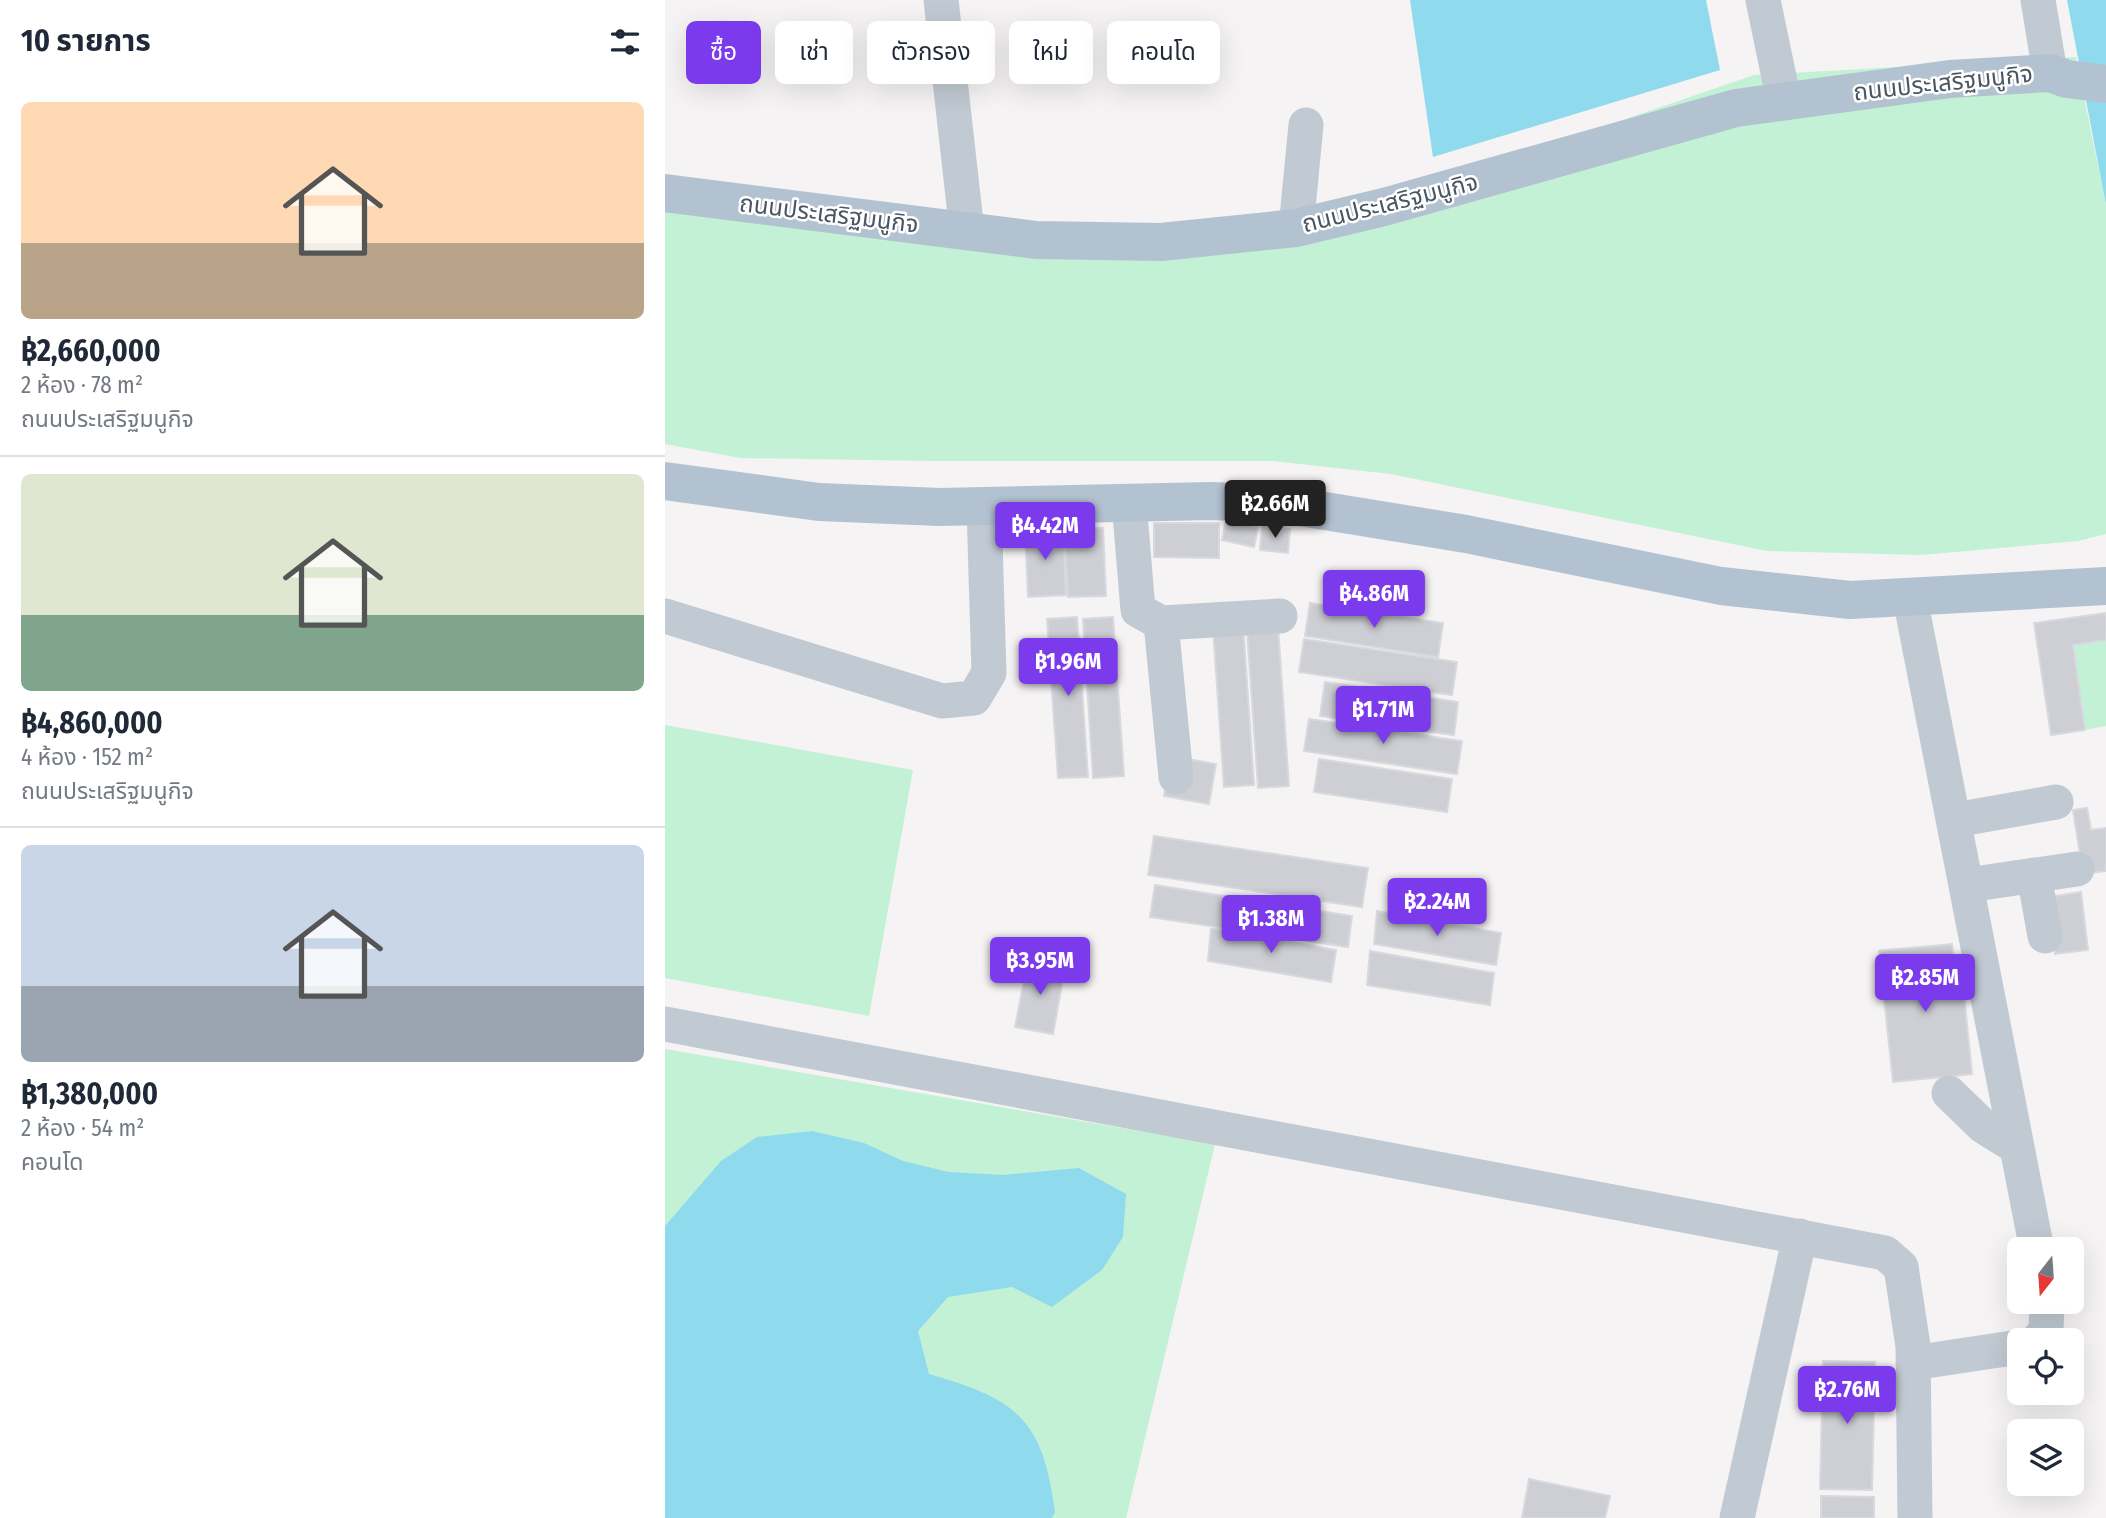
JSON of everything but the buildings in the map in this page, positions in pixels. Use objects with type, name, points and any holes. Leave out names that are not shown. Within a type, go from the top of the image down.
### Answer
[{"type":"main road","name":"ถนนประเสริฐมนูกิจ","points":[[665,193],[1036,240],[1161,242],[1296,228],[1384,207],[1736,108],[1950,79],[2058,76],[2106,84]]},
{"type":"main road","points":[[665,481],[820,502],[984,508],[1211,500],[1282,504],[1466,534],[1721,586],[1850,600],[2106,586]]},
{"type":"street","points":[[941,0],[967,232]]},
{"type":"street","points":[[1763,0],[1784,101]]},
{"type":"street","points":[[2038,0],[2058,76]]},
{"type":"street","points":[[1296,228],[1306,125]]},
{"type":"street","points":[[1129,502],[1138,610],[1161,623],[1280,616]]},
{"type":"street","points":[[665,616],[942,701],[974,698],[989,673],[984,508]]},
{"type":"street","points":[[1910,598],[2034,1237]]},
{"type":"street","points":[[1161,623],[1176,777]]},
{"type":"street","points":[[1955,820],[2056,802]]},
{"type":"street","points":[[1968,885],[2077,869]]},
{"type":"street","points":[[2034,875],[2045,936]]},
{"type":"street","points":[[665,1024],[1885,1253],[1901,1267],[1913,1363],[1915,1518]]},
{"type":"street","points":[[1949,1093],[1983,1126],[2017,1147]]},
{"type":"street","points":[[1737,1518],[1800,1236]]},
{"type":"street","points":[[1913,1363],[2007,1349]]},
{"type":"green space","points":[[2076,57],[2106,205],[2106,534],[2078,541],[1921,555],[1767,551],[1391,474],[1273,461],[740,458],[665,444],[665,203],[1265,243],[1754,75]]},
{"type":"green space","points":[[2106,640],[2106,726],[2085,730],[2073,646]]},
{"type":"green space","points":[[665,725],[913,770],[869,1016],[665,978]]},
{"type":"green space","points":[[665,1049],[1215,1144],[1126,1518],[665,1518]]},
{"type":"water","points":[[1410,0],[1706,0],[1720,70],[1433,157]]},
{"type":"water","points":[[2067,0],[2106,0],[2106,205]]},
{"type":"water","points":[[812,1131],[864,1143],[903,1161],[949,1172],[1003,1175],[1079,1168],[1126,1194],[1123,1237],[1102,1270],[1052,1307],[1012,1287],[948,1297],[918,1331],[929,1374],[984,1393],[1004,1404],[1021,1418],[1033,1434],[1043,1455],[1050,1480],[1055,1512],[1052,1518],[665,1518],[665,1226],[721,1161],[757,1137]]}]
